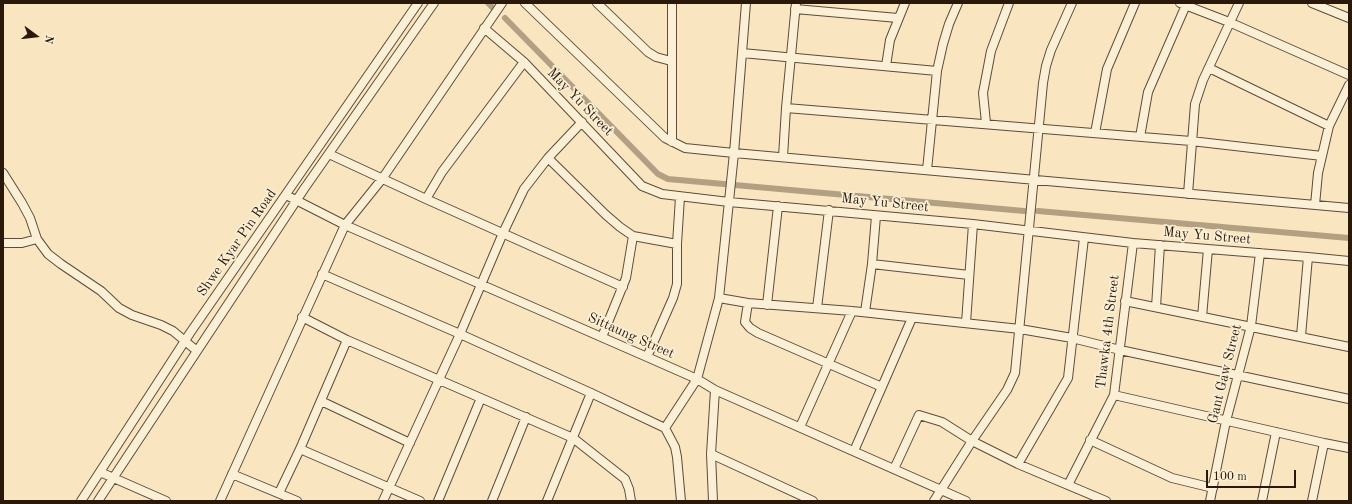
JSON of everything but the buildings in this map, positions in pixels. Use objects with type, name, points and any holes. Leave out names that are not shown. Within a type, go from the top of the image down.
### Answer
[{"type":"street","name":"Shwe Kyar Pin Road","points":[[81,501],[185,340],[418,3]]},
{"type":"street","name":"Shwe Kyar Pin Road","points":[[98,501],[297,201],[434,3]]},
{"type":"street","points":[[525,3],[665,138],[685,148],[1349,208]]},
{"type":"street","points":[[597,3],[648,52],[656,57],[671,61]]},
{"type":"street","points":[[672,3],[672,142]]},
{"type":"street","points":[[665,428],[697,379],[718,298],[732,176],[746,3]]},
{"type":"street","points":[[886,66],[889,44],[904,3]]},
{"type":"street","points":[[927,170],[937,71],[942,44],[948,24],[958,3]]},
{"type":"street","points":[[986,123],[984,93],[991,51],[1009,3]]},
{"type":"street","points":[[934,501],[972,441],[1007,390],[1015,373],[1043,83],[1051,50],[1072,3]]},
{"type":"street","points":[[1095,133],[1107,69],[1135,3]]},
{"type":"street","points":[[1188,194],[1195,104],[1229,22],[1239,3]]},
{"type":"street","points":[[1312,3],[1331,6],[1349,18]]},
{"type":"street","points":[[1140,137],[1148,92],[1183,4],[1229,22],[1349,75]]},
{"type":"street","points":[[220,501],[302,317],[345,225],[382,179],[501,5]]},
{"type":"street","points":[[783,157],[786,108],[796,6],[898,18]]},
{"type":"street","name":"May Yu Street","points":[[484,28],[524,62],[642,186],[662,194],[728,202],[973,224],[1133,243],[1349,261]]},
{"type":"street","points":[[742,53],[937,71]]},
{"type":"street","points":[[426,199],[442,172],[524,62]]},
{"type":"street","points":[[1209,68],[1329,126]]},
{"type":"street","points":[[1314,205],[1318,173],[1329,126],[1349,85]]},
{"type":"street","points":[[786,108],[932,121],[986,123],[1191,141],[1322,156]]},
{"type":"street","points":[[383,501],[460,334],[524,188],[548,158],[582,122]]},
{"type":"street","points":[[329,154],[623,287]]},
{"type":"street","points":[[548,158],[606,215],[633,236],[676,244]]},
{"type":"street","points":[[3,174],[30,218],[37,239],[48,254],[101,291],[119,308],[132,316],[173,331],[197,351]]},
{"type":"street","name":"Sittaung Street","points":[[286,195],[345,225],[697,379],[715,390],[966,501]]},
{"type":"street","points":[[647,357],[673,298],[677,284],[676,244],[680,197]]},
{"type":"street","points":[[767,305],[778,206]]},
{"type":"street","points":[[817,308],[829,210]]},
{"type":"street","points":[[865,312],[872,264],[876,216]]},
{"type":"street","points":[[966,323],[973,224]]},
{"type":"street","points":[[602,337],[623,287],[633,236]]},
{"type":"street","points":[[1018,464],[1068,378],[1084,238]]},
{"type":"street","points":[[3,243],[22,243],[37,239]]},
{"type":"street","name":"Thawka 4th Street","points":[[1068,485],[1114,395],[1133,243]]},
{"type":"street","points":[[1156,307],[1160,245]]},
{"type":"street","points":[[1202,316],[1208,249]]},
{"type":"street","name":"Gant Gaw Street","points":[[1210,501],[1226,421],[1251,326],[1260,253]]},
{"type":"street","points":[[1301,336],[1308,257]]},
{"type":"street","points":[[872,264],[969,275]]},
{"type":"street","points":[[322,274],[592,393],[665,428],[675,447],[680,474],[681,501]]},
{"type":"street","points":[[718,298],[767,305],[865,312],[1020,329],[1072,338],[1238,376],[1349,399]]},
{"type":"street","points":[[1126,301],[1349,345]]},
{"type":"street","points":[[748,303],[745,322],[750,328],[882,386]]},
{"type":"street","points":[[800,428],[852,311]]},
{"type":"street","points":[[302,317],[348,340],[573,438],[625,479],[632,501]]},
{"type":"street","points":[[854,451],[912,318]]},
{"type":"street","points":[[279,493],[348,340]]},
{"type":"street","points":[[713,501],[711,454],[715,390]]},
{"type":"street","points":[[547,501],[592,393]]},
{"type":"street","points":[[1114,395],[1349,448]]},
{"type":"street","points":[[438,501],[481,398]]},
{"type":"street","points":[[321,401],[410,443]]},
{"type":"street","points":[[894,469],[919,415],[942,422],[972,441],[1018,464],[1106,501]]},
{"type":"street","points":[[492,501],[526,417]]},
{"type":"street","points":[[1262,501],[1276,432]]},
{"type":"street","points":[[1090,440],[1172,478],[1212,488]]},
{"type":"street","points":[[1312,501],[1324,443]]},
{"type":"street","points":[[300,449],[420,501]]},
{"type":"street","points":[[711,454],[813,501]]},
{"type":"street","points":[[100,472],[166,501]]},
{"type":"street","points":[[232,474],[296,501]]},
{"type":"waterway","points":[[488,3],[494,9]]},
{"type":"waterway","points":[[505,18],[658,174],[668,179],[1024,211]]},
{"type":"waterway","points":[[1038,211],[1349,238]]}]
